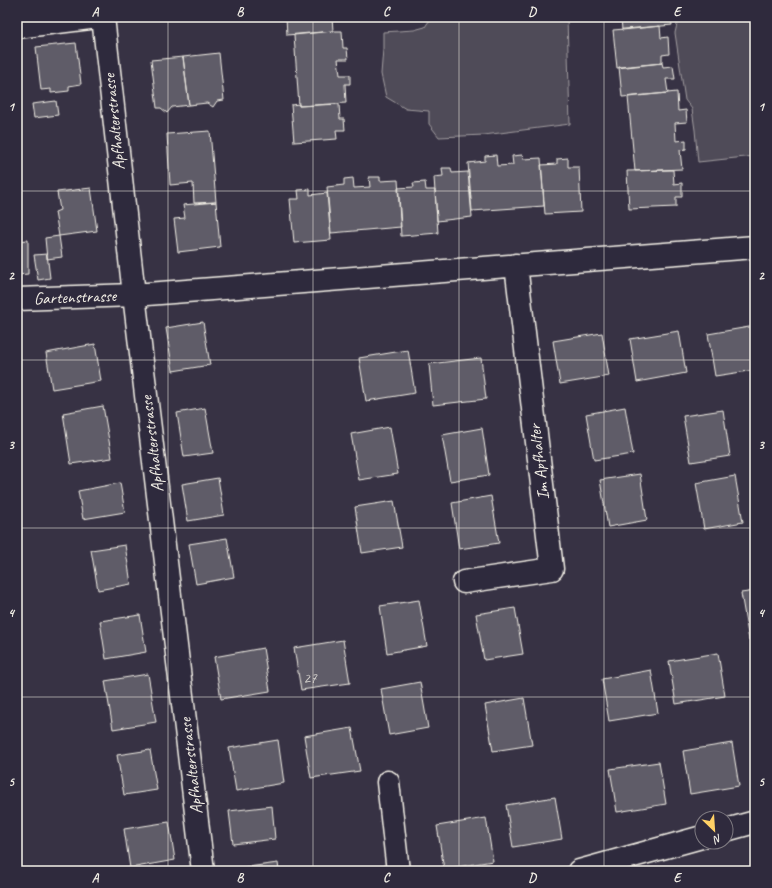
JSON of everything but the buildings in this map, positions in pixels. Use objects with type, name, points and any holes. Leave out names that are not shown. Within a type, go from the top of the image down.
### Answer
[{"type":"street","points":[[17,27],[98,17]]},
{"type":"street","name":"Apfhalterstrasse","points":[[103,17],[134,295],[204,871]]},
{"type":"street","name":"Gartenstrasse","points":[[17,299],[134,295],[755,247]]},
{"type":"street","name":"Im Apfhalter","points":[[464,582],[552,569],[516,266]]},
{"type":"street","points":[[388,782],[398,871]]},
{"type":"street","points":[[734,828],[755,822]]},
{"type":"street","points":[[579,871],[694,838]]},
{"type":"shaded area","points":[[452,17],[567,17],[570,124],[484,135],[439,137],[429,124],[429,111],[406,109],[386,97],[381,74],[383,32],[414,30],[425,27],[429,21],[452,19]]},
{"type":"shaded area","points":[[683,17],[750,17],[755,50],[755,156],[698,162],[692,109],[685,100],[675,33],[678,20]]}]
